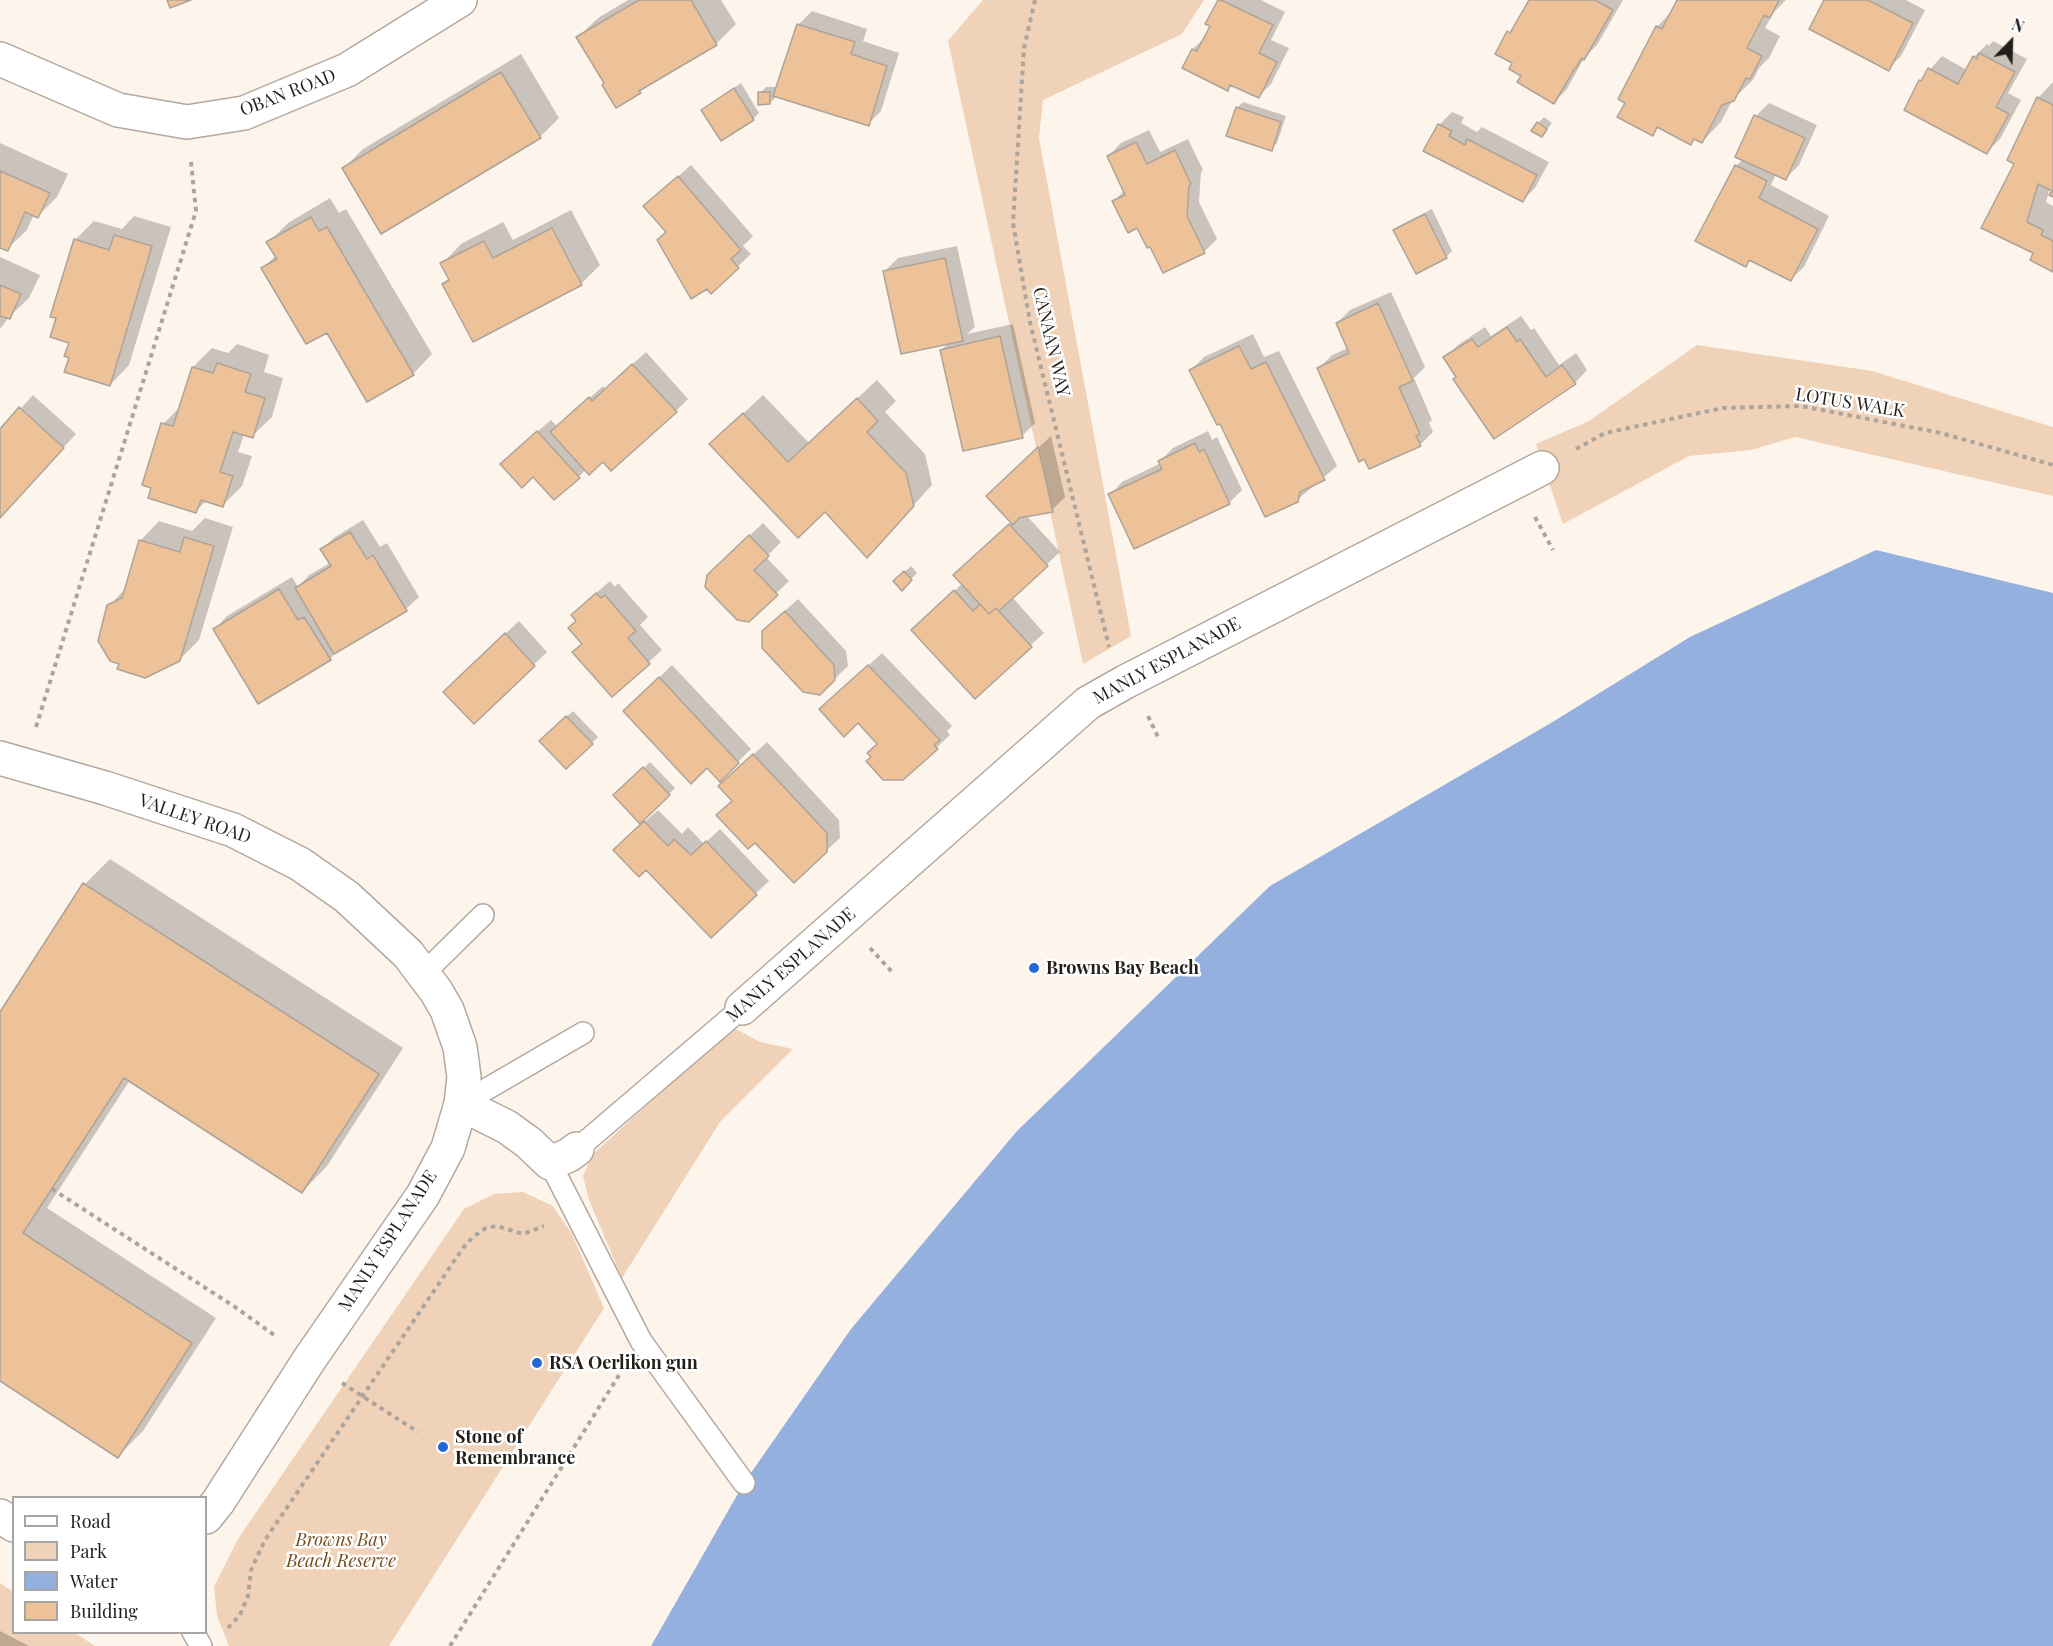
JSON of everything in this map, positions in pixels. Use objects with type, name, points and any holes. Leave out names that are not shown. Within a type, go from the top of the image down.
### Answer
[{"type":"street","name":"OBAN ROAD","points":[[0,59],[117,110],[186,122],[244,112],[347,70],[460,0]]},
{"type":"street","name":"MANLY ESPLANADE","points":[[742,1008],[1088,703],[1542,468]]},
{"type":"street","name":"VALLEY ROAD","points":[[12,761],[204,820],[256,840],[300,864],[347,897],[408,954],[424,973],[447,1010],[460,1047],[464,1077],[461,1104]]},
{"type":"street","name":"MANLY ESPLANADE","points":[[207,1516],[309,1360],[423,1195],[448,1148],[461,1104]]},
{"type":"street","points":[[461,1104],[507,1127],[530,1143],[564,1156]]},
{"type":"lane","points":[[424,973],[483,915]]},
{"type":"lane","name":"MANLY ESPLANADE","points":[[564,1156],[742,1008]]},
{"type":"lane","points":[[461,1104],[583,1033]]},
{"type":"lane","points":[[564,1156],[571,1206],[641,1341],[744,1483]]},
{"type":"path","name":"CANAAN WAY","points":[[1035,0],[1024,48],[1013,224],[1030,322],[1060,438],[1107,643],[1125,682]]},
{"type":"path","points":[[12,761],[196,211],[186,122]]},
{"type":"path","name":"LOTUS WALK","points":[[1605,433],[1723,408],[1802,406],[1941,432],[2053,465]]},
{"type":"path","points":[[1536,518],[1553,550]]},
{"type":"path","points":[[1148,716],[1158,737]]},
{"type":"path","points":[[870,948],[892,972]]},
{"type":"path","points":[[52,1189],[235,1307],[363,1397],[418,1432]]},
{"type":"path","points":[[225,1630],[240,1615],[248,1596],[251,1570],[265,1540],[464,1248],[473,1237],[486,1228],[497,1226],[523,1234],[552,1222],[571,1206]]},
{"type":"path","points":[[450,1646],[641,1341]]},
{"type":"green space","points":[[983,0],[1204,0],[1182,34],[1043,100],[1039,138],[1131,636],[1083,664],[948,41]]},
{"type":"green space","points":[[1697,345],[1872,371],[2053,427],[2053,496],[1795,437],[1751,450],[1689,456],[1563,524],[1536,444],[1589,421]]},
{"type":"green space","points":[[732,1027],[760,1042],[793,1049],[720,1122],[622,1278],[589,1200],[583,1176],[592,1155]]},
{"type":"green space","name":"Browns Bay Beach Reserve","points":[[523,1192],[553,1206],[572,1234],[604,1308],[389,1646],[229,1646],[217,1616],[214,1587],[238,1539],[464,1209],[494,1194]]},
{"type":"green space","points":[[0,1583],[12,1591],[12,1634],[77,1634],[95,1646],[0,1646]]},
{"type":"water","points":[[1876,550],[2053,593],[2053,1646],[651,1646],[744,1483],[851,1329],[1017,1131],[1270,886],[1551,723],[1690,637]]},
{"type":"building","points":[[167,0],[191,0],[170,8]]},
{"type":"building","points":[[639,0],[691,0],[717,45],[639,91],[641,93],[616,108],[602,85],[604,83],[576,37]]},
{"type":"building","points":[[1218,0],[1273,25],[1259,53],[1277,62],[1259,98],[1230,85],[1228,91],[1182,68],[1192,49],[1197,51],[1210,26],[1205,24]]},
{"type":"building","points":[[1529,0],[1595,0],[1613,10],[1584,60],[1582,58],[1575,68],[1554,104],[1517,82],[1521,76],[1509,69],[1512,63],[1495,54],[1507,31],[1510,33]]},
{"type":"building","points":[[1677,0],[1779,0],[1770,18],[1764,15],[1747,48],[1762,56],[1750,79],[1746,78],[1734,101],[1722,105],[1702,143],[1694,139],[1691,145],[1657,127],[1653,136],[1617,117],[1625,103],[1618,99],[1656,26],[1662,29]]},
{"type":"building","points":[[1824,0],[1868,0],[1913,23],[1889,71],[1809,29]]},
{"type":"building","points":[[797,24],[855,42],[851,54],[887,66],[869,126],[773,96]]},
{"type":"building","points":[[1979,53],[2015,72],[1996,107],[2009,114],[1987,154],[1904,110],[1919,80],[1921,81],[1928,68],[1958,84],[1973,56],[1977,59]]},
{"type":"building","points":[[501,72],[541,138],[381,234],[342,168]]},
{"type":"building","points":[[734,88],[754,120],[721,141],[701,110]]},
{"type":"building","points":[[758,92],[770,92],[770,104],[758,105]]},
{"type":"building","points":[[2037,97],[2053,105],[2053,197],[2049,195],[2052,191],[2038,184],[2027,222],[2043,230],[2041,235],[2053,241],[2053,272],[2030,260],[2033,253],[1981,228],[2014,164],[2007,160]]},
{"type":"building","points":[[1236,107],[1281,122],[1272,151],[1226,136]]},
{"type":"building","points":[[1754,115],[1805,138],[1786,180],[1735,157]]},
{"type":"building","points":[[1537,122],[1547,129],[1542,137],[1531,131]]},
{"type":"building","points":[[1438,124],[1452,131],[1449,136],[1465,145],[1467,139],[1537,175],[1523,202],[1423,151]]},
{"type":"building","points":[[1136,142],[1147,164],[1175,150],[1191,184],[1187,216],[1205,253],[1163,273],[1137,228],[1128,233],[1112,201],[1125,195],[1107,156]]},
{"type":"building","points":[[1735,165],[1767,181],[1759,198],[1818,229],[1791,281],[1749,260],[1746,267],[1695,241]]},
{"type":"building","points":[[0,171],[50,193],[38,218],[25,212],[8,251],[0,248]]},
{"type":"building","points":[[678,176],[741,250],[731,259],[739,268],[711,294],[707,289],[691,299],[657,240],[666,232],[643,206]]},
{"type":"building","points":[[1425,214],[1447,258],[1416,274],[1393,230]]},
{"type":"building","points":[[311,217],[319,231],[327,227],[414,375],[367,402],[327,333],[306,344],[261,268],[277,259],[266,242]]},
{"type":"building","points":[[552,228],[582,285],[473,342],[442,284],[449,280],[440,263],[484,241],[493,258]]},
{"type":"building","points":[[114,235],[152,246],[110,386],[64,372],[69,358],[64,356],[69,343],[50,337],[56,318],[50,317],[74,239],[109,250]]},
{"type":"building","points":[[945,258],[963,341],[901,354],[883,271]]},
{"type":"building","points":[[0,285],[21,294],[10,319],[0,316]]},
{"type":"building","points":[[1378,303],[1413,381],[1399,387],[1420,434],[1416,436],[1421,446],[1369,469],[1364,459],[1359,462],[1317,368],[1349,353],[1336,323]]},
{"type":"building","points":[[1507,327],[1517,342],[1520,339],[1546,377],[1562,365],[1576,384],[1494,439],[1453,379],[1456,377],[1443,357],[1472,339],[1478,347]]},
{"type":"building","points":[[1000,336],[1023,438],[963,451],[940,350]]},
{"type":"building","points":[[1239,346],[1251,369],[1266,362],[1325,480],[1300,492],[1298,502],[1265,517],[1220,424],[1217,425],[1189,370]]},
{"type":"building","points":[[217,363],[251,374],[245,392],[265,398],[253,438],[233,432],[220,472],[233,476],[223,507],[201,500],[196,513],[148,498],[151,488],[142,485],[161,423],[173,426],[192,367],[213,373]]},
{"type":"building","points":[[632,364],[677,412],[611,471],[603,462],[589,475],[550,432],[589,397],[592,401]]},
{"type":"building","points":[[857,398],[878,421],[867,432],[906,473],[914,506],[867,558],[825,512],[798,538],[709,444],[743,413],[788,462]]},
{"type":"building","points":[[19,407],[64,448],[0,518],[0,429]]},
{"type":"building","points":[[537,431],[580,478],[554,500],[533,477],[522,488],[500,464]]},
{"type":"building","points":[[1195,443],[1199,452],[1204,449],[1230,504],[1134,549],[1108,494],[1162,469],[1158,461]]},
{"type":"building","points":[[1038,447],[1053,512],[1019,518],[1013,525],[986,496]]},
{"type":"building","points":[[1009,524],[1048,566],[999,611],[996,608],[989,614],[953,575]]},
{"type":"building","points":[[350,532],[367,559],[373,555],[407,611],[334,654],[295,588],[331,566],[320,549]]},
{"type":"building","points":[[749,535],[769,556],[754,570],[778,595],[749,622],[737,620],[705,587],[707,575]]},
{"type":"building","points":[[184,537],[214,546],[180,661],[145,678],[117,669],[119,664],[110,661],[98,641],[107,605],[122,598],[139,540],[180,552]]},
{"type":"building","points":[[904,571],[912,580],[902,591],[893,581]]},
{"type":"building","points":[[279,589],[298,620],[304,617],[331,660],[258,704],[213,629]]},
{"type":"building","points":[[954,590],[973,611],[980,604],[989,614],[996,608],[1032,647],[975,699],[911,630]]},
{"type":"building","points":[[596,593],[601,598],[605,595],[636,631],[628,638],[650,664],[612,697],[572,652],[582,644],[568,628],[576,621],[571,615]]},
{"type":"building","points":[[785,611],[834,665],[835,680],[820,695],[803,692],[762,648],[762,631]]},
{"type":"building","points":[[505,633],[535,666],[474,724],[443,692]]},
{"type":"building","points":[[868,665],[940,740],[934,745],[938,749],[903,780],[883,780],[866,761],[871,757],[867,753],[877,744],[858,723],[844,737],[819,709]]},
{"type":"building","points":[[659,677],[739,763],[720,782],[707,768],[691,784],[623,711]]},
{"type":"building","points":[[566,716],[593,744],[566,769],[539,741]]},
{"type":"building","points":[[753,754],[827,833],[827,852],[794,883],[755,843],[748,849],[716,815],[732,801],[718,786]]},
{"type":"building","points":[[643,767],[670,795],[640,824],[613,795]]},
{"type":"building","points":[[644,821],[668,846],[674,839],[691,855],[706,841],[757,895],[711,938],[646,870],[639,877],[613,850]]},
{"type":"building","points":[[83,883],[379,1074],[302,1193],[124,1078],[23,1233],[192,1343],[118,1458],[0,1381],[0,1012]]},
{"type":"place","name":"Browns Bay Beach","points":[[1034,968]]},
{"type":"place","name":"RSA Oerlikon gun","points":[[537,1363]]},
{"type":"place","name":"Stone of Remembrance","points":[[443,1447]]}]
